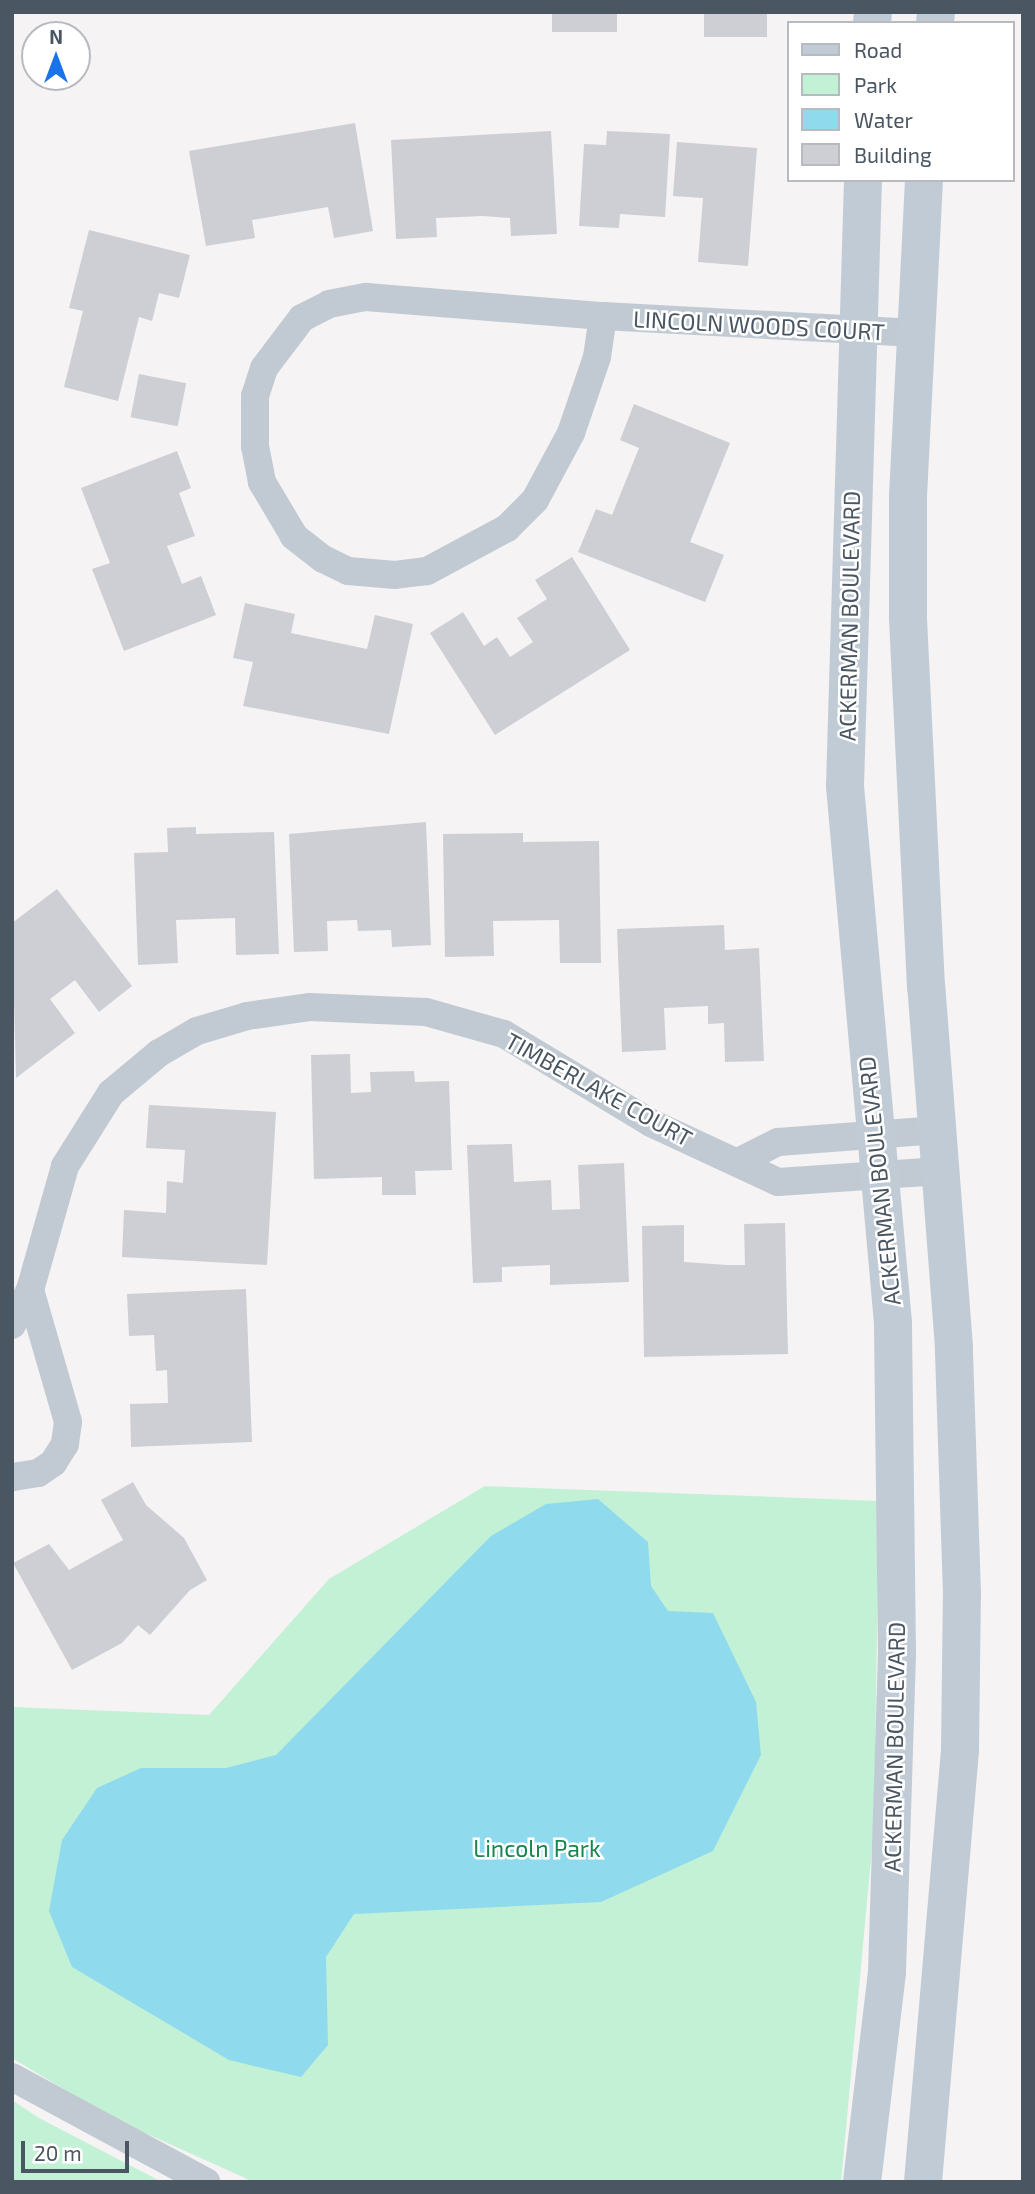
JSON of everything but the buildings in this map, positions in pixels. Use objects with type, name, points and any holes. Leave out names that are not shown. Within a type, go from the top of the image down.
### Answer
[{"type":"street","name":"ACKERMAN BOULEVARD","points":[[862,2182],[887,1972],[895,1783],[897,1452],[893,1323],[845,786],[855,331],[863,182]]},
{"type":"street","points":[[923,2182],[960,1750],[962,1483],[909,630],[916,333],[925,182]]},
{"type":"street","name":"LINCOLN WOODS COURT","points":[[603,316],[597,357],[551,474],[507,528],[460,557],[427,570],[394,575],[348,570],[294,536],[273,507],[255,446],[255,396],[279,342],[302,318],[329,304],[366,297],[603,316],[916,333]]},
{"type":"street","name":"TIMBERLAKE COURT","points":[[12,1325],[30,1290],[65,1166],[90,1119],[159,1053],[197,1031],[247,1016],[366,1005],[426,1012],[504,1034],[651,1123],[779,1182],[941,1171]]},
{"type":"street","points":[[738,1162],[778,1142],[938,1130]]},
{"type":"street","points":[[12,1477],[38,1473],[53,1463],[65,1444],[68,1423],[30,1290]]},
{"type":"street","points":[[12,2077],[206,2182]]},
{"type":"green space","name":"Lincoln Park","points":[[485,1486],[879,1501],[874,1826],[841,2182],[254,2182],[112,2118],[12,2058],[12,1707],[209,1715],[329,1579]]},
{"type":"green space","points":[[12,2100],[39,2118],[162,2182],[12,2182]]},
{"type":"water","points":[[598,1499],[648,1542],[651,1586],[668,1611],[713,1613],[756,1702],[761,1755],[713,1851],[601,1902],[354,1914],[326,1957],[328,2045],[301,2077],[229,2060],[72,1967],[49,1911],[62,1840],[97,1788],[141,1768],[226,1768],[276,1755],[491,1536],[546,1504]]}]
